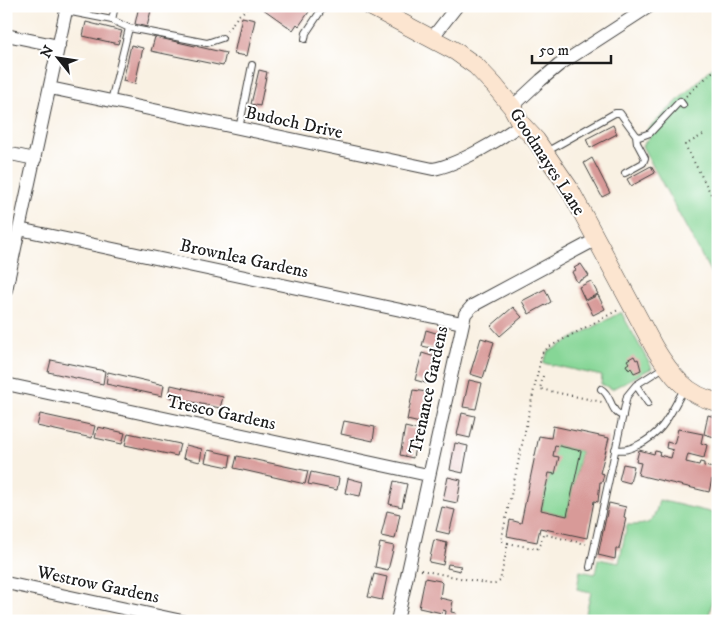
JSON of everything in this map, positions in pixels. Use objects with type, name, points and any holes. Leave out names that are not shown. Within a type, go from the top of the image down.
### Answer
[{"type":"main road","name":"Goodmayes Lane","points":[[370,6],[455,51],[476,66],[512,107],[521,124],[545,153],[569,188],[595,240],[665,366],[685,388],[702,397],[718,402]]},
{"type":"street","points":[[432,38],[457,6]]},
{"type":"street","points":[[512,107],[559,65],[650,6]]},
{"type":"street","points":[[6,290],[66,9]]},
{"type":"street","points":[[6,35],[59,46]]},
{"type":"street","name":"Budoch Drive","points":[[50,88],[433,169],[454,163],[507,134],[521,124]]},
{"type":"street","points":[[6,153],[34,159]]},
{"type":"street","name":"Brownlea Gardens","points":[[19,229],[462,323]]},
{"type":"street","name":"Trenance Gardens","points":[[397,621],[465,314],[472,306],[595,240]]},
{"type":"street","name":"Tresco Gardens","points":[[6,384],[428,476]]},
{"type":"street","name":"Westrow Gardens","points":[[6,583],[182,621]]},
{"type":"lane","points":[[112,20],[116,6]]},
{"type":"lane","points":[[305,39],[306,33],[324,6]]},
{"type":"lane","points":[[66,9],[112,20],[129,28],[207,43],[222,38]]},
{"type":"lane","points":[[111,101],[129,28]]},
{"type":"lane","points":[[239,129],[252,65]]},
{"type":"lane","points":[[545,153],[615,113],[620,113],[639,138],[650,133],[681,103]]},
{"type":"lane","points":[[625,173],[643,163],[645,158],[637,143],[636,135]]},
{"type":"lane","points":[[590,567],[616,449],[623,429],[623,416],[627,396],[636,385],[665,366]]},
{"type":"lane","points":[[636,385],[648,403]]},
{"type":"lane","points":[[616,449],[630,449],[650,439],[657,433],[664,425],[685,388]]},
{"type":"lane","points":[[601,389],[605,391],[619,416],[623,416]]},
{"type":"path","points":[[222,38],[239,15],[252,6]]},
{"type":"path","points":[[681,103],[718,68]]},
{"type":"path","points":[[703,135],[685,145],[718,207]]},
{"type":"path","points":[[594,545],[543,534],[541,544],[537,549],[501,541],[542,353],[549,346],[630,303]]},
{"type":"path","points":[[543,376],[540,389],[606,403]]},
{"type":"path","points":[[409,567],[496,584],[500,581],[508,543]]},
{"type":"green space","points":[[718,62],[718,286],[642,146],[651,135],[647,130]]},
{"type":"green space","points":[[621,312],[652,368],[612,389],[601,384],[602,376],[543,363],[548,352]]},
{"type":"green space","points":[[555,445],[581,451],[567,516],[541,510]]},
{"type":"green space","points":[[659,500],[718,514],[718,572],[708,621],[584,621],[591,592],[577,589],[580,571],[595,574],[598,559],[619,563],[627,525],[650,522],[655,514]]},
{"type":"building","points":[[139,6],[152,6],[147,27],[135,24]]},
{"type":"building","points":[[259,6],[313,6],[299,26],[297,24],[293,30]]},
{"type":"building","points":[[242,17],[255,20],[247,56],[234,54]]},
{"type":"building","points":[[86,22],[122,31],[118,44],[83,36]]},
{"type":"building","points":[[155,37],[226,53],[223,66],[151,51]]},
{"type":"building","points":[[131,45],[143,48],[135,84],[123,81]]},
{"type":"building","points":[[259,70],[267,72],[260,106],[251,104]]},
{"type":"building","points":[[613,125],[617,134],[590,148],[586,139]]},
{"type":"building","points":[[592,158],[610,193],[602,197],[584,163]]},
{"type":"building","points":[[651,166],[655,173],[631,186],[627,179]]},
{"type":"building","points":[[581,264],[589,276],[577,282],[572,272],[576,270],[574,268]]},
{"type":"building","points":[[591,281],[598,294],[585,300],[579,287]]},
{"type":"building","points":[[545,289],[551,302],[529,314],[522,301]]},
{"type":"building","points":[[598,295],[605,309],[593,315],[586,301]]},
{"type":"building","points":[[513,307],[522,317],[500,336],[491,326]]},
{"type":"building","points":[[426,330],[439,334],[436,349],[422,346]]},
{"type":"building","points":[[481,338],[494,342],[483,378],[470,374]]},
{"type":"building","points":[[422,353],[435,357],[429,384],[415,380]]},
{"type":"building","points":[[634,356],[636,360],[638,359],[641,370],[634,373],[626,365],[629,363],[627,360]]},
{"type":"building","points":[[51,360],[105,371],[103,384],[48,372]]},
{"type":"building","points":[[108,372],[164,385],[162,396],[106,384]]},
{"type":"building","points":[[469,380],[482,383],[476,409],[463,407]]},
{"type":"building","points":[[171,385],[223,397],[220,408],[169,397]]},
{"type":"building","points":[[413,390],[427,392],[420,423],[407,420]]},
{"type":"building","points":[[462,413],[475,416],[470,438],[457,435]]},
{"type":"building","points":[[40,414],[95,426],[92,438],[37,426]]},
{"type":"building","points":[[708,415],[718,418],[718,438],[704,434]]},
{"type":"building","points":[[344,421],[375,427],[373,441],[341,434]]},
{"type":"building","points":[[553,426],[609,438],[600,473],[604,474],[602,482],[600,482],[598,502],[594,501],[587,538],[540,528],[537,542],[507,536],[510,520],[521,523],[539,436],[551,438]],"holes":[[[555,445],[581,451],[567,516],[541,510],[549,473],[555,474],[559,457],[553,456]]]},
{"type":"building","points":[[98,427],[125,433],[122,444],[95,438]]},
{"type":"building","points":[[405,427],[418,430],[413,458],[400,455]]},
{"type":"building","points":[[678,429],[703,434],[701,443],[707,445],[704,458],[688,454],[686,462],[699,465],[700,462],[704,463],[704,466],[718,469],[718,481],[712,479],[709,492],[638,475],[641,463],[636,462],[639,450],[654,454],[655,451],[660,452],[659,455],[671,458],[673,450],[666,448],[667,442],[674,444]]},
{"type":"building","points":[[128,433],[180,444],[177,456],[125,445]]},
{"type":"building","points":[[455,443],[468,446],[463,473],[450,470]]},
{"type":"building","points":[[186,445],[202,449],[200,462],[183,458]]},
{"type":"building","points":[[208,450],[231,455],[229,467],[205,462]]},
{"type":"building","points":[[237,456],[308,471],[305,484],[234,468]]},
{"type":"building","points":[[623,464],[634,466],[630,483],[619,480]]},
{"type":"building","points":[[311,472],[339,478],[337,490],[308,484]]},
{"type":"building","points":[[448,477],[461,480],[457,503],[443,500]]},
{"type":"building","points":[[348,478],[363,482],[360,496],[345,493]]},
{"type":"building","points":[[394,481],[407,484],[402,507],[389,504]]},
{"type":"building","points":[[609,503],[626,507],[624,517],[626,518],[619,549],[616,549],[615,559],[598,555]]},
{"type":"building","points":[[442,507],[455,510],[449,534],[436,531]]},
{"type":"building","points":[[387,511],[400,514],[395,539],[381,536]]},
{"type":"building","points":[[434,540],[447,543],[443,565],[429,562]]},
{"type":"building","points":[[380,543],[394,546],[388,570],[375,567]]},
{"type":"building","points":[[448,564],[461,566],[460,571],[447,568]]},
{"type":"building","points":[[374,574],[387,577],[382,600],[368,597]]},
{"type":"building","points":[[425,578],[442,583],[440,598],[453,601],[451,612],[456,613],[454,620],[445,618],[446,611],[443,610],[442,613],[419,608]]}]
